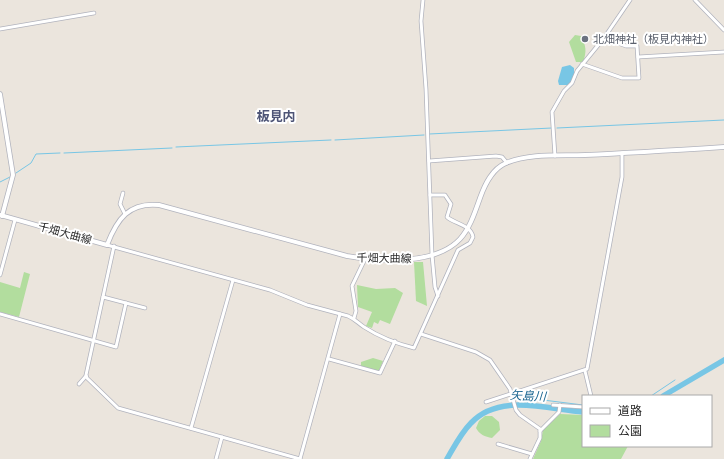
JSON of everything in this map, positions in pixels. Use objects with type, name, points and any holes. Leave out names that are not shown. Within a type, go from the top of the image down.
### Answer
[{"type":"main road","points":[[0,94],[13,175],[1,216]]},
{"type":"main road","name":"千畑大曲線","points":[[1,216],[107,244],[116,224],[125,214],[144,205],[159,205],[347,256],[365,259],[410,259],[432,255],[456,243],[468,228],[489,179],[496,170],[507,162],[524,158],[724,147]]},
{"type":"street","points":[[423,0],[421,21],[429,161],[432,255],[434,287],[438,296]]},
{"type":"street","points":[[555,156],[552,112],[564,91],[572,83],[577,71],[604,38],[630,0]]},
{"type":"street","points":[[695,0],[724,30]]},
{"type":"street","points":[[0,29],[94,13]]},
{"type":"street","points":[[582,64],[622,78],[639,78],[637,46],[626,46],[604,38]]},
{"type":"street","points":[[638,57],[724,52]]},
{"type":"street","points":[[591,395],[586,370],[588,368],[622,177],[622,153]]},
{"type":"street","points":[[429,161],[496,156],[502,157],[507,162]]},
{"type":"street","points":[[123,193],[120,204],[125,214]]},
{"type":"street","points":[[107,244],[270,290],[307,305],[354,318],[364,327],[414,348],[458,250],[472,240],[473,233],[468,228],[446,217],[452,204],[445,195],[430,195]]},
{"type":"street","points":[[0,274],[15,220]]},
{"type":"street","points":[[79,384],[86,376],[114,246]]},
{"type":"street","points":[[354,318],[356,311],[352,286],[365,259]]},
{"type":"street","points":[[191,428],[233,280]]},
{"type":"street","points":[[103,297],[145,308]]},
{"type":"street","points":[[0,314],[116,347],[126,303]]},
{"type":"street","points":[[86,376],[118,408],[300,459],[340,314]]},
{"type":"street","points":[[421,334],[435,337],[482,355],[492,362],[511,392],[513,402],[520,415],[538,426],[540,431],[540,438],[530,459]]},
{"type":"street","points":[[328,359],[380,373],[395,341]]},
{"type":"street","points":[[486,402],[511,392],[586,370]]},
{"type":"street","points":[[553,405],[582,407]]},
{"type":"street","points":[[540,431],[560,411],[560,405]]},
{"type":"street","points":[[216,459],[222,437]]},
{"type":"street","points":[[498,444],[532,454]]},
{"type":"green space","points":[[575,35],[581,36],[585,46],[583,62],[576,62],[569,42]]},
{"type":"green space","points":[[414,262],[423,262],[427,306],[416,301]]},
{"type":"green space","points":[[24,272],[30,274],[19,317],[0,312],[0,282],[20,288]]},
{"type":"green space","points":[[357,285],[376,289],[395,288],[403,293],[390,324],[380,320],[378,324],[374,322],[372,328],[366,326],[372,312],[358,307]]},
{"type":"green space","points":[[373,358],[383,361],[379,371],[361,366],[361,362]]},
{"type":"green space","points":[[560,414],[582,415],[582,447],[627,447],[621,459],[533,459],[541,441],[543,430]]},
{"type":"green space","points":[[485,416],[492,416],[499,422],[500,430],[492,438],[482,435],[476,428],[479,421]]},
{"type":"water","points":[[570,65],[574,68],[574,75],[570,85],[559,85],[558,81],[562,67]]},
{"type":"waterway","points":[[557,128],[724,120]]},
{"type":"waterway","points":[[429,134],[552,128]]},
{"type":"waterway","points":[[335,140],[424,135]]},
{"type":"waterway","points":[[176,147],[331,140]]},
{"type":"waterway","points":[[64,153],[172,148]]},
{"type":"waterway","points":[[16,173],[31,163],[36,154],[60,153]]},
{"type":"waterway","points":[[0,182],[10,177]]},
{"type":"waterway","name":"矢島川","points":[[665,395],[724,360]]},
{"type":"waterway","points":[[652,395],[675,380]]},
{"type":"waterway","points":[[528,405],[527,398],[582,405]]},
{"type":"waterway","name":"矢島川","points":[[447,459],[467,427],[482,414],[495,408],[524,405],[582,412]]},
{"type":"place","name":"北畑神社（板見内神社）","points":[[585,39]]},
{"type":"district","name":"板見内","points":[[276,116]]}]
